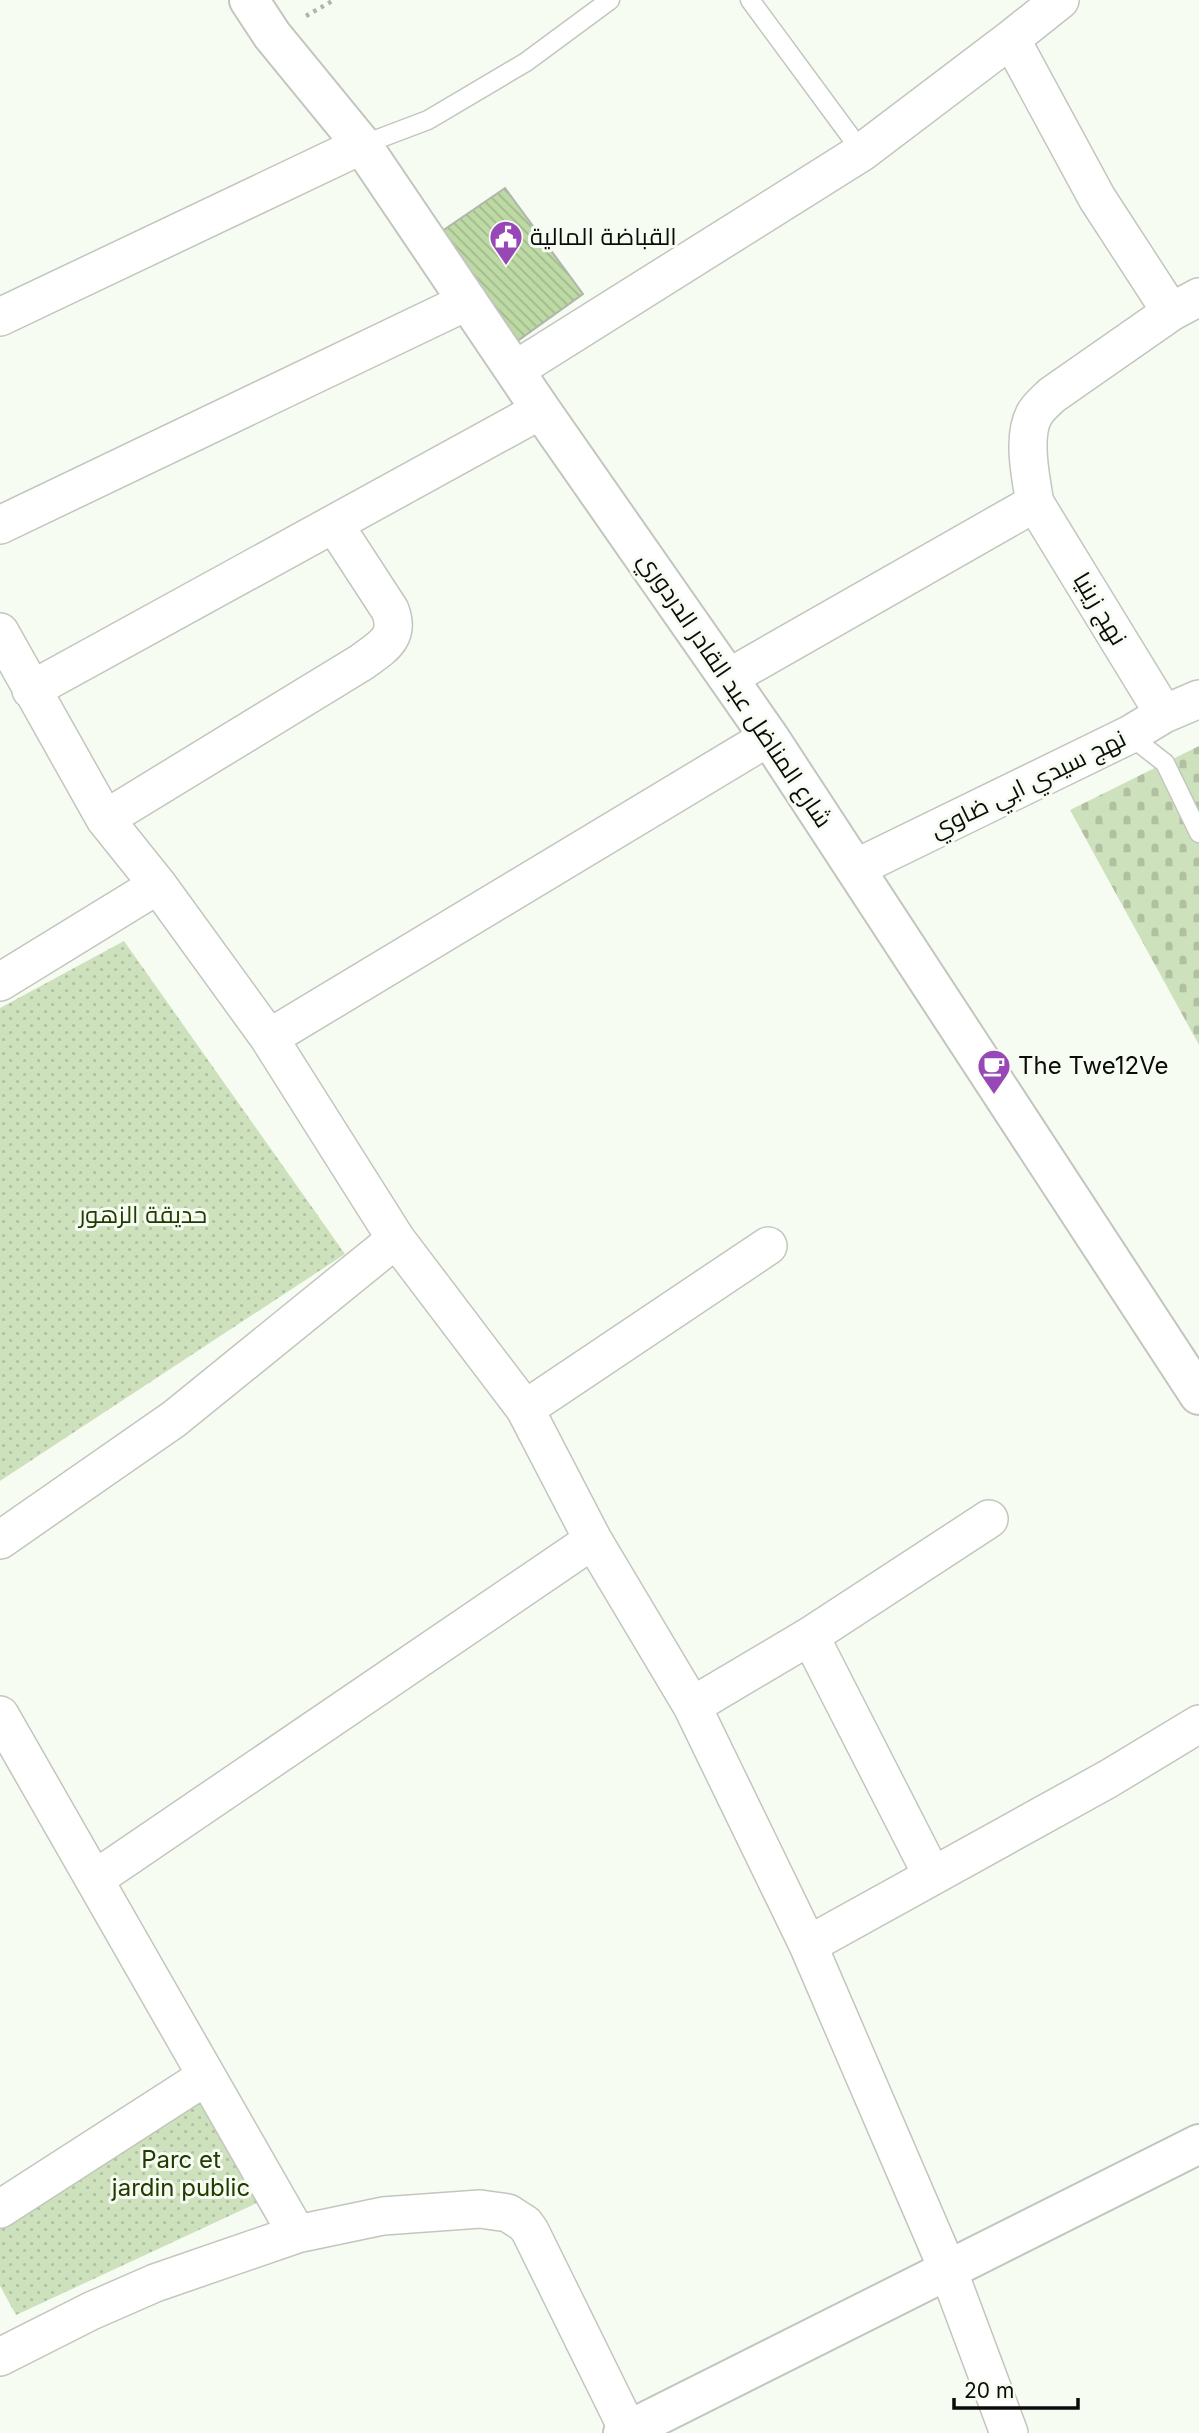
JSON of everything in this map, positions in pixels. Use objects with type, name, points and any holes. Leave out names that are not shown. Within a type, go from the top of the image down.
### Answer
[{"type":"street","name":"شارع المناضل عبد القادر الدردوري","points":[[249,0],[272,35],[362,145],[541,410],[769,737],[1199,1395]]},
{"type":"street","points":[[515,370],[862,152],[1060,0]]},
{"type":"street","points":[[728,678],[1035,503],[1029,437],[1032,418],[1039,407],[1052,395],[1185,305],[1097,198],[1011,39]]},
{"type":"street","points":[[0,317],[362,145]]},
{"type":"street","points":[[0,525],[468,301]]},
{"type":"street","points":[[31,690],[541,410]]},
{"type":"street","name":"نهج زينيا","points":[[1035,503],[1164,714]]},
{"type":"street","points":[[105,819],[362,662],[393,634],[394,619],[390,610],[334,524]]},
{"type":"street","points":[[0,632],[105,819],[158,884],[269,1038],[396,1239],[525,1409],[593,1540],[692,1706],[808,1945],[948,2270],[1009,2433]]},
{"type":"street","name":"نهج سيدي ابي ضاوي","points":[[856,868],[1199,699]]},
{"type":"street","points":[[269,1038],[769,737]]},
{"type":"street","points":[[0,982],[158,884]]},
{"type":"street","points":[[0,1540],[174,1419],[396,1239]]},
{"type":"street","points":[[525,1409],[768,1246]]},
{"type":"street","points":[[692,1706],[810,1636],[989,1519]]},
{"type":"street","points":[[95,1879],[593,1540]]},
{"type":"street","points":[[810,1636],[932,1875]]},
{"type":"street","points":[[0,1715],[297,2234]]},
{"type":"street","points":[[808,1945],[1108,1779],[1199,1724]]},
{"type":"street","points":[[0,2209],[205,2077]]},
{"type":"street","points":[[1,2354],[155,2283],[297,2234],[383,2216],[495,2209],[518,2218],[530,2231],[626,2432],[1199,2144]]},
{"type":"lane","points":[[362,145],[428,120],[526,62],[610,0]]},
{"type":"lane","points":[[750,0],[862,152]]},
{"type":"lane","points":[[1129,735],[1165,763],[1199,833]]},
{"type":"green space","points":[[1199,746],[1199,1045],[1070,810]]},
{"type":"green space","name":"حديقة الزهور","points":[[124,941],[345,1254],[0,1481],[0,1008]]},
{"type":"green space","name":"Parc et jardin public","points":[[204,2088],[268,2198],[16,2315],[0,2286],[0,2218]]},
{"type":"building","name":"القباضة المالية","points":[[505,188],[583,294],[509,347],[429,240]]},
{"type":"place","name":"القباضة المالية","points":[[506,267]]},
{"type":"place","name":"The Twe12Ve","points":[[994,1096]]}]
